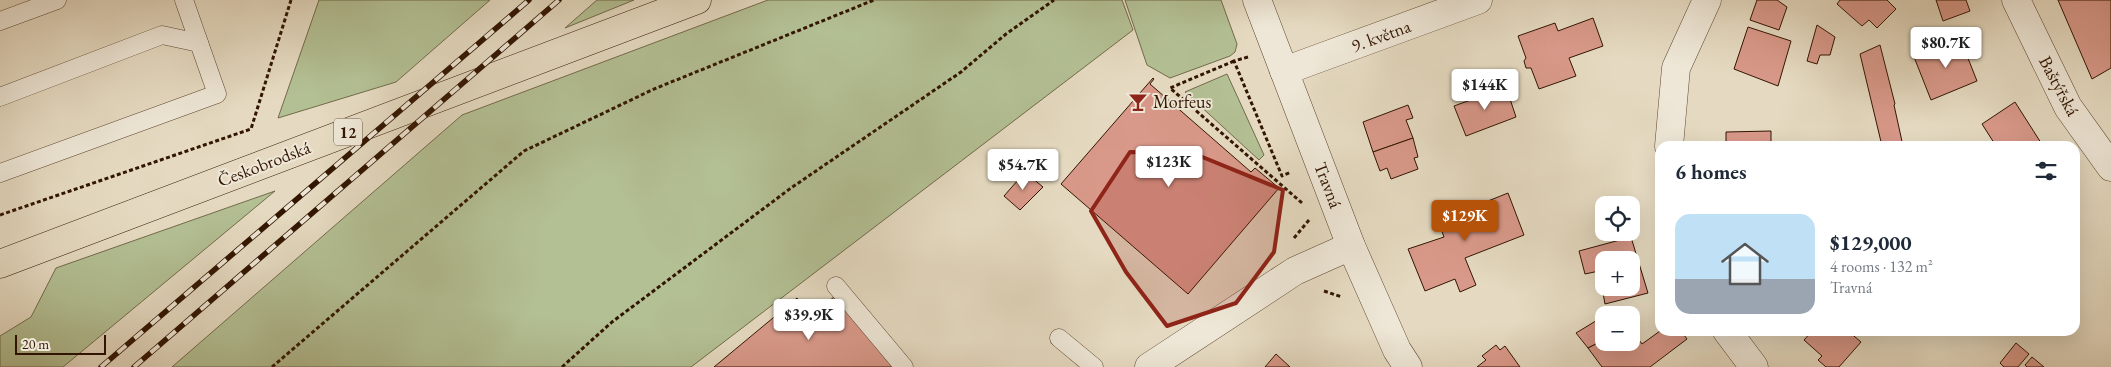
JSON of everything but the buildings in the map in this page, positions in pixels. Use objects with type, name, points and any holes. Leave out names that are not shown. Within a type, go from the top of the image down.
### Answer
[{"type":"main road","name":"Českobrodská","points":[[0,264],[697,0]]},
{"type":"street","name":"Travná","points":[[1257,0],[1351,246],[1397,350],[1408,367]]},
{"type":"street","name":"9. května","points":[[1284,71],[1478,0]]},
{"type":"street","points":[[1669,141],[1676,68],[1707,0]]},
{"type":"street","name":"Baštýřská","points":[[2016,0],[2068,107],[2111,167]]},
{"type":"street","points":[[1148,367],[1295,271],[1351,246]]},
{"type":"street","points":[[1730,336],[1754,367]]},
{"type":"lane","points":[[0,21],[57,0]]},
{"type":"lane","points":[[0,173],[217,94],[184,0]]},
{"type":"lane","points":[[0,97],[162,35],[199,43]]},
{"type":"lane","points":[[836,286],[904,367]]},
{"type":"lane","points":[[1059,338],[1094,367]]},
{"type":"path","points":[[272,367],[524,150],[654,89],[874,0]]},
{"type":"path","points":[[562,367],[612,322],[791,188],[961,72],[1006,34],[1054,0]]},
{"type":"path","points":[[1251,56],[1234,61],[1170,88],[1306,207]]},
{"type":"path","points":[[1234,61],[1282,176],[1298,169]]},
{"type":"path","points":[[1314,214],[1282,253],[1310,291],[1321,289],[1344,298]]},
{"type":"highlighted area","points":[[1130,152],[1195,154],[1283,190],[1274,252],[1236,303],[1167,326],[1126,272],[1091,211]]},
{"type":"green space","points":[[319,0],[490,0],[396,82],[278,118]]},
{"type":"green space","points":[[597,0],[634,0],[565,28]]},
{"type":"green space","points":[[768,0],[1122,0],[1133,30],[691,367],[172,367],[462,115]]},
{"type":"green space","points":[[1125,0],[1221,0],[1237,44],[1235,52],[1230,56],[1170,78],[1147,65]]},
{"type":"green space","points":[[1227,74],[1264,155],[1259,160],[1185,92]]},
{"type":"green space","points":[[275,191],[63,367],[0,367],[0,336],[31,317],[56,268]]},
{"type":"railway","points":[[101,367],[529,0]]},
{"type":"railway","points":[[134,367],[559,0]]},
{"type":"place","name":"Morfeus","points":[[1138,102]]}]
